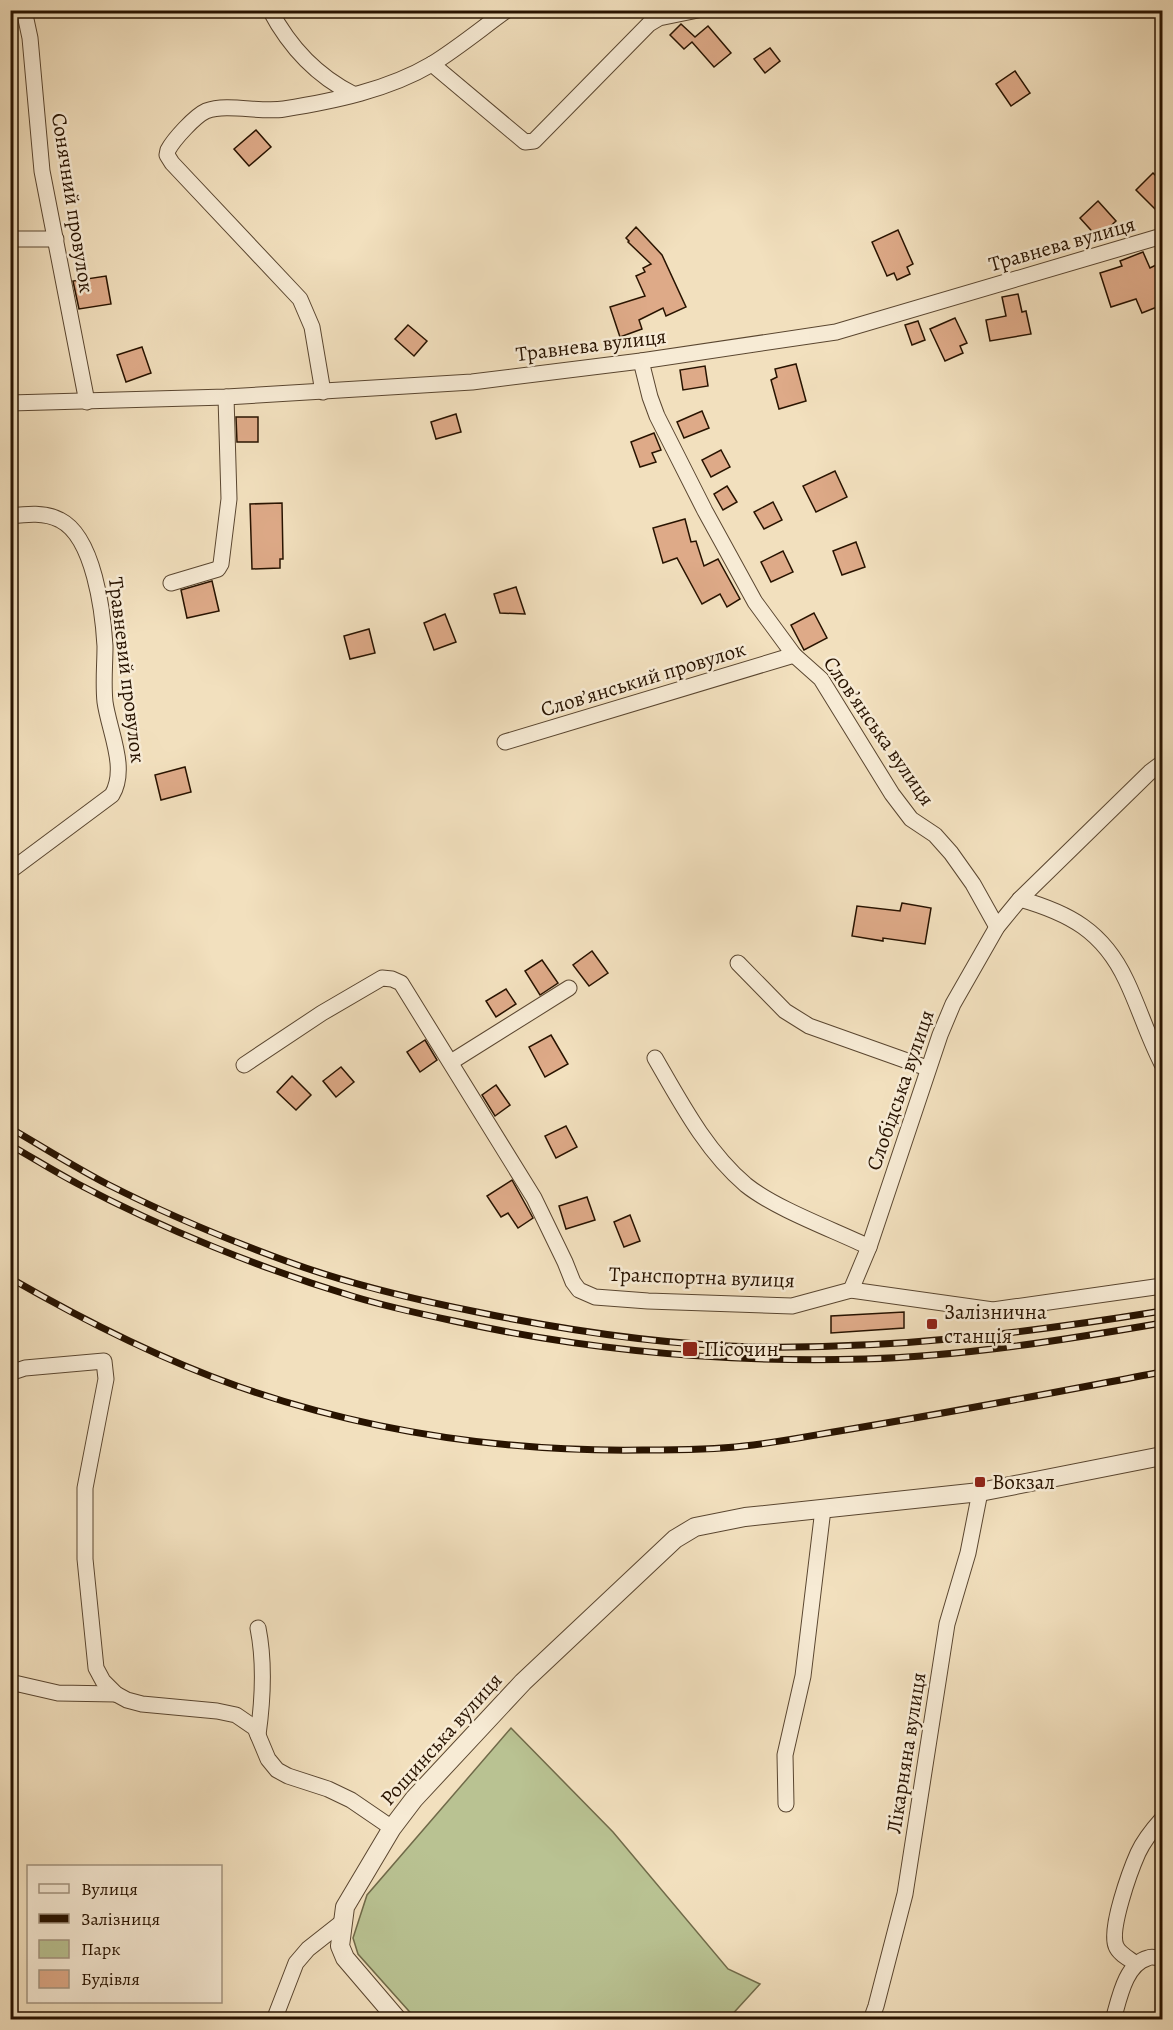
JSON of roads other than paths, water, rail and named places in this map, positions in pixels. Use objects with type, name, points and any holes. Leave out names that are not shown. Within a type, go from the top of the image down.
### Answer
[{"type":"street","name":"Сонячний провулок","points":[[24,10],[30,38],[42,171],[87,402]]},
{"type":"street","points":[[270,10],[288,40],[309,63],[336,85],[353,94]]},
{"type":"street","points":[[323,392],[312,327],[300,299],[172,163],[167,154],[170,145],[198,116],[207,111],[219,109],[274,111],[319,104],[373,90],[432,64],[507,10]]},
{"type":"street","points":[[432,64],[525,142],[530,143],[649,24],[659,18],[698,10]]},
{"type":"street","name":"Травнева вулиця","points":[[10,403],[323,392],[472,382],[641,361],[836,332],[1162,236]]},
{"type":"street","points":[[10,239],[56,239]]},
{"type":"street","name":"Слов’янська вулиця","points":[[641,361],[657,416],[705,511],[755,602],[794,655],[821,680],[892,794],[911,819],[935,836],[951,853],[973,884],[998,927]]},
{"type":"street","points":[[171,583],[218,569],[222,564],[223,540],[230,499],[225,397]]},
{"type":"street","name":"Травневий провулок","points":[[10,516],[46,515],[62,520],[82,542],[92,568],[98,595],[105,644],[105,701],[120,773],[117,787],[112,795],[10,871]]},
{"type":"street","name":"Слов’янський провулок","points":[[505,742],[794,655]]},
{"type":"street","name":"Слобідська вулиця","points":[[851,1290],[870,1247],[927,1068],[953,1004],[998,927],[1020,899],[1150,772],[1162,763]]},
{"type":"street","points":[[1020,899],[1052,908],[1081,924],[1096,938],[1125,977],[1162,1064]]},
{"type":"street","points":[[738,963],[785,1011],[809,1026],[927,1068]]},
{"type":"street","points":[[244,1065],[322,1013],[382,978],[401,983],[451,1062],[569,988]]},
{"type":"street","points":[[655,1059],[695,1127],[720,1158],[747,1185],[780,1205],[870,1247]]},
{"type":"street","name":"Транспортна вулиця","points":[[451,1062],[534,1198],[566,1262],[573,1282],[579,1290],[595,1297],[792,1306],[851,1290],[993,1310],[1162,1286]]},
{"type":"street","points":[[10,1373],[25,1368],[104,1361],[106,1379],[85,1488],[84,1559],[96,1668],[103,1681],[116,1694],[142,1704],[236,1715],[255,1728],[268,1759],[282,1774],[328,1789],[351,1800],[392,1828]]},
{"type":"street","points":[[786,1804],[785,1755],[803,1676],[823,1509],[980,1492],[1162,1456]]},
{"type":"street","name":"Лікарняна вулиця","points":[[871,2019],[905,1894],[947,1624],[968,1553],[980,1492]]},
{"type":"street","name":"Рощинська вулиця","points":[[341,1923],[345,1907],[392,1828],[414,1799],[523,1682],[675,1539],[695,1527],[746,1517],[823,1509]]},
{"type":"street","points":[[258,1628],[262,1649],[262,1697],[258,1735]]},
{"type":"street","points":[[10,1682],[58,1693],[116,1694]]},
{"type":"street","points":[[1136,1964],[1117,1949],[1114,1940],[1119,1908],[1139,1852],[1149,1833],[1162,1819]]},
{"type":"street","points":[[274,2019],[296,1963],[308,1949],[341,1923]]},
{"type":"street","points":[[341,1923],[340,1946],[345,1958],[398,2019]]},
{"type":"street","points":[[1113,2019],[1128,1977],[1136,1964],[1149,1957],[1162,1959]]},
{"type":"railway","points":[[10,1128],[84,1172],[131,1196],[196,1226],[286,1261],[333,1277],[404,1296],[581,1331],[721,1346],[808,1347],[910,1342],[1011,1333],[1162,1311]]},
{"type":"railway","points":[[10,1145],[110,1201],[214,1247],[284,1274],[392,1307],[556,1340],[710,1357],[865,1359],[977,1351],[1162,1323]]},
{"type":"railway","points":[[10,1278],[65,1309],[150,1351],[237,1386],[336,1416],[386,1427],[488,1443],[591,1450],[681,1450],[758,1444],[933,1415],[1162,1372]]},
{"type":"place","name":"Залізнична станція","points":[[932,1324]]},
{"type":"place","name":"Пісочин","points":[[690,1349]]},
{"type":"place","name":"Вокзал","points":[[980,1482]]}]
